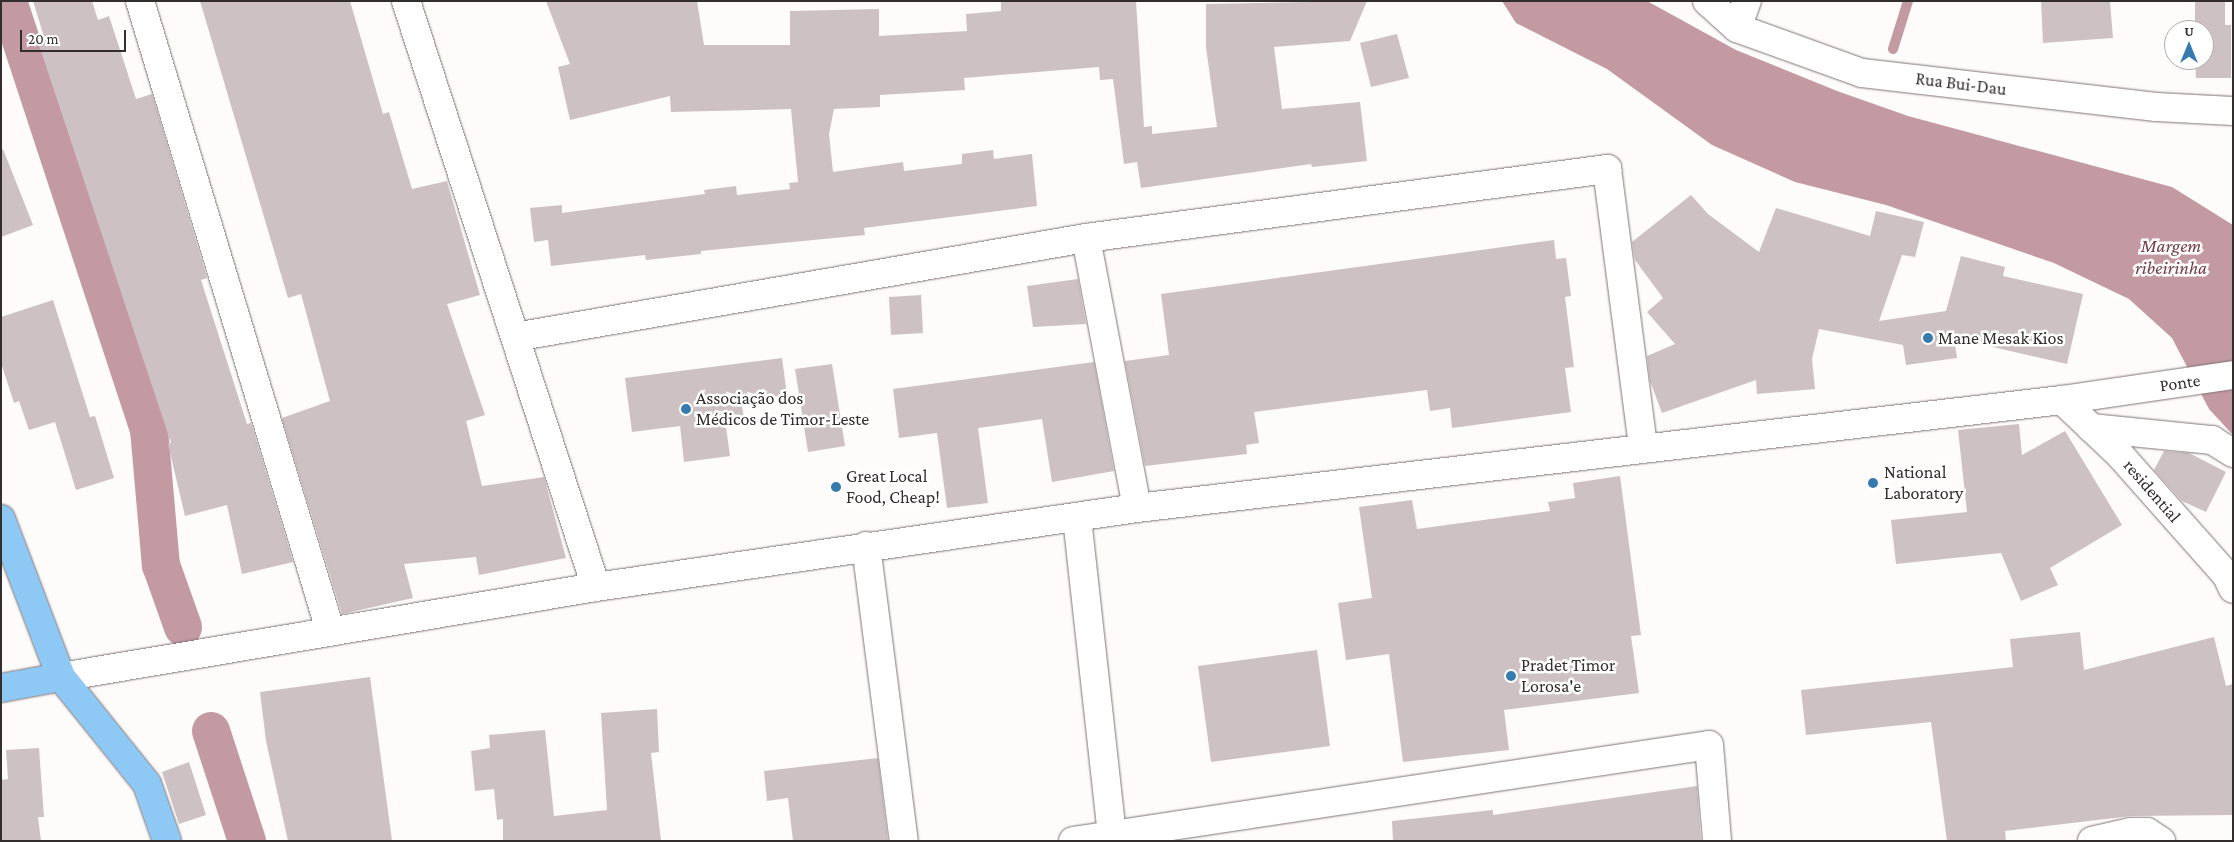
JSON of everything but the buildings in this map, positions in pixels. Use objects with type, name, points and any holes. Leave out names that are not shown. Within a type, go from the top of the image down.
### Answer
[{"type":"main road","points":[[1,519],[61,677],[147,784],[167,841]]},
{"type":"main road","points":[[1,688],[61,677]]},
{"type":"street","points":[[140,1],[330,630]]},
{"type":"street","points":[[406,1],[596,587]]},
{"type":"street","name":"Rua Bui-Dau","points":[[1707,1],[1737,28],[1862,73],[2156,107],[2233,111]]},
{"type":"street","points":[[1737,28],[1747,1]]},
{"type":"street","points":[[515,337],[1086,238],[1607,169],[1643,446]]},
{"type":"street","points":[[1086,238],[1137,508]]},
{"type":"street","name":"Ponte","points":[[61,677],[330,630],[596,587],[866,546],[1077,518],[1137,508],[1643,446],[2062,400],[2233,375]]},
{"type":"street","name":"residential","points":[[2062,400],[2091,428],[2202,548],[2233,589]]},
{"type":"street","points":[[2091,428],[2212,440],[2233,454]]},
{"type":"street","points":[[1077,518],[1112,837]]},
{"type":"street","points":[[866,546],[904,841]]},
{"type":"street","points":[[1073,841],[1112,837],[1709,745],[1717,841]]},
{"type":"street","points":[[2092,841],[2147,832],[2161,841]]},
{"type":"water","name":"Margem ribeirinha","points":[[1502,1],[1647,1],[1736,50],[1837,91],[1908,116],[2172,187],[2233,225],[2233,435],[2209,409],[2172,338],[2129,299],[2054,263],[1886,205],[1795,182],[1712,145],[1607,69],[1516,23]]},
{"type":"waterway","points":[[8,1],[149,429],[161,565],[183,627]]},
{"type":"waterway","points":[[1893,49],[1908,1]]},
{"type":"waterway","points":[[211,731],[247,841]]},
{"type":"place","name":"Mane Mesak Kios","points":[[1928,338]]},
{"type":"place","name":"Associação dos Médicos de Timor-Leste","points":[[686,409]]},
{"type":"place","name":"National Laboratory","points":[[1873,483]]},
{"type":"place","name":"Great Local Food, Cheap!","points":[[836,487]]},
{"type":"place","name":"Pradet Timor Lorosa'e","points":[[1511,676]]}]
